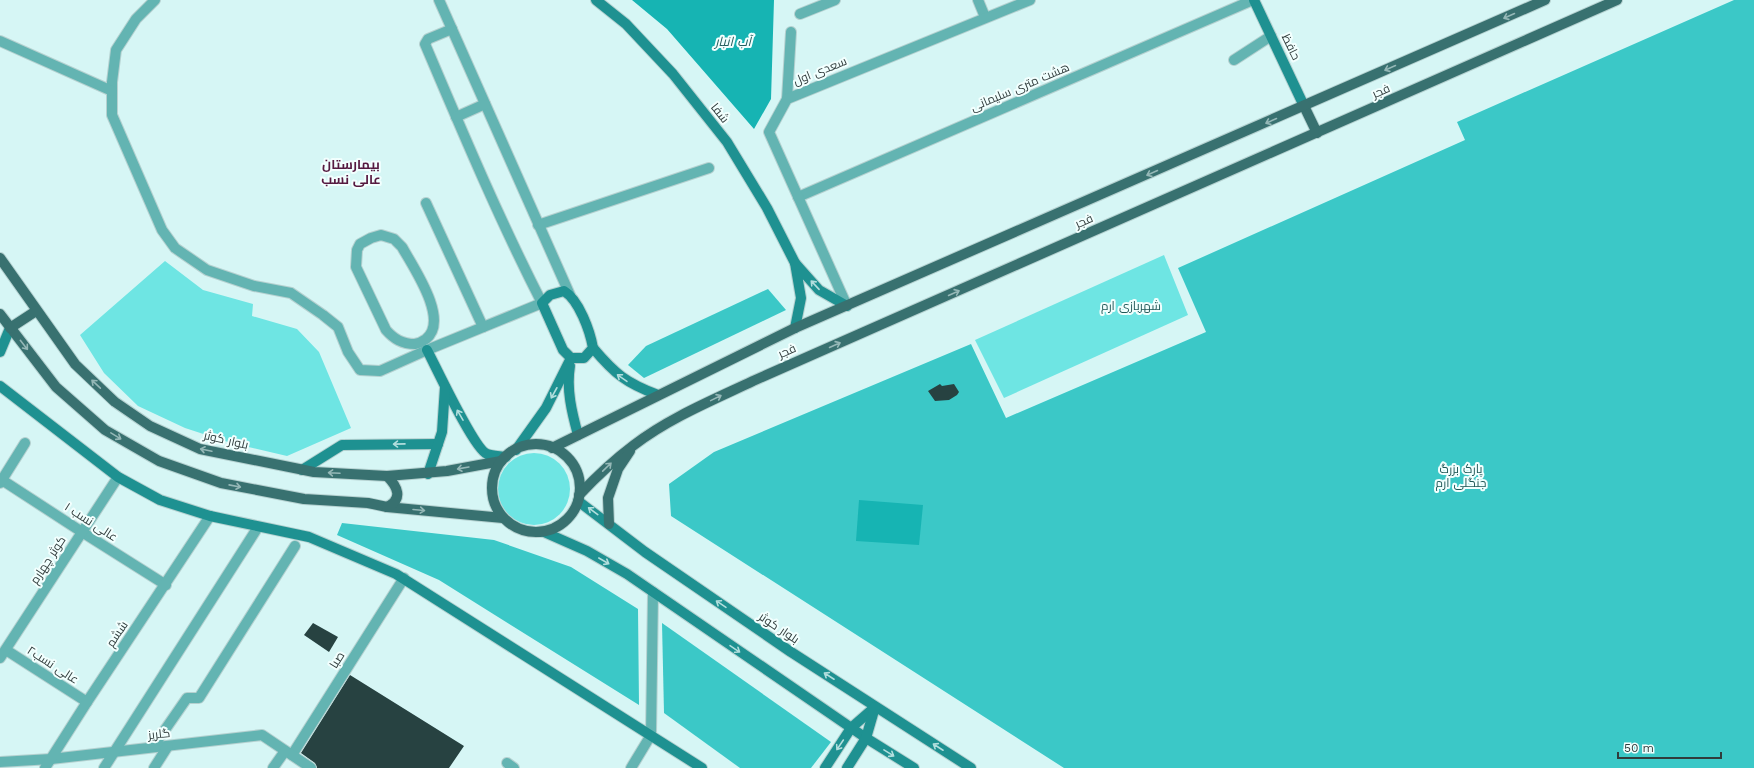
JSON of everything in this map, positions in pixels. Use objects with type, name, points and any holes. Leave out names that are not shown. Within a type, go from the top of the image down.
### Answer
[{"type":"main road","name":"فجر","points":[[552,448],[658,394],[795,328],[1545,0]]},
{"type":"main road","name":"فجر","points":[[579,498],[614,460],[634,444],[670,422],[753,381],[1617,0]]},
{"type":"main road","points":[[1304,106],[1317,133]]},
{"type":"main road","name":"بلوار کوثر","points":[[0,258],[36,311],[75,364],[115,402],[150,426],[200,449],[314,472],[387,476],[428,474],[504,459]]},
{"type":"main road","points":[[10,328],[36,311]]},
{"type":"main road","points":[[0,314],[56,387],[105,430],[159,462],[221,483],[304,499],[368,503],[387,507],[503,518],[529,532],[544,532],[555,528],[565,521],[573,512],[579,498],[579,480],[574,467],[564,455],[552,448],[540,445],[528,446],[516,450],[504,459],[495,472],[492,484],[492,496],[496,508],[503,518]]},
{"type":"main road","points":[[609,524],[608,498],[618,469],[634,444]]},
{"type":"main road","points":[[387,476],[394,482],[397,490],[395,501],[387,507]]},
{"type":"street","points":[[156,0],[136,19],[116,50],[112,91],[112,116],[162,230],[175,248],[206,270],[254,286],[291,293],[338,327],[348,352],[360,370],[380,372],[427,350],[542,303],[550,295],[564,291],[570,295]]},
{"type":"street","points":[[439,0],[538,225],[570,295],[577,304],[591,334],[594,348],[617,374],[630,384],[658,394]]},
{"type":"street","name":"شفا","points":[[596,0],[626,24],[673,74],[727,142],[767,208],[795,263]]},
{"type":"street","points":[[800,14],[835,0]]},
{"type":"street","points":[[978,0],[985,17]]},
{"type":"street","name":"سعدی اول","points":[[847,306],[769,132],[787,99],[985,17],[1030,0]]},
{"type":"street","name":"حافظ","points":[[1253,0],[1304,106]]},
{"type":"street","name":"هشت متری سلیمانی","points":[[798,197],[1253,0]]},
{"type":"street","points":[[452,29],[428,39],[425,44],[456,117],[563,350],[571,358],[584,358],[594,348]]},
{"type":"street","points":[[787,99],[791,32]]},
{"type":"street","points":[[1234,60],[1271,36]]},
{"type":"street","points":[[0,41],[112,91]]},
{"type":"street","points":[[456,117],[485,104]]},
{"type":"street","points":[[538,225],[709,168]]},
{"type":"street","points":[[426,202],[483,327]]},
{"type":"street","points":[[427,350],[404,344],[390,335],[386,330],[356,267],[357,250],[360,244],[370,238],[381,236],[394,238],[402,246],[434,309],[434,325],[429,336],[427,350],[478,446],[487,454],[504,459]]},
{"type":"street","points":[[795,263],[819,290],[847,306]]},
{"type":"street","points":[[795,263],[801,298],[795,328]]},
{"type":"street","points":[[0,352],[10,328]]},
{"type":"street","points":[[404,344],[420,343],[429,336]]},
{"type":"street","points":[[571,358],[569,389],[572,413],[578,435]]},
{"type":"street","points":[[516,450],[546,408],[571,358]]},
{"type":"street","points":[[428,474],[438,444],[444,411],[445,385]]},
{"type":"street","points":[[0,386],[118,477],[160,500],[210,516],[309,537],[404,578],[699,767]]},
{"type":"street","points":[[1,481],[25,443]]},
{"type":"street","points":[[302,470],[342,445],[438,444]]},
{"type":"street","name":"کوثر چهارم","points":[[3,654],[118,477]]},
{"type":"street","name":"عالی نسب ۱","points":[[1,481],[166,584]]},
{"type":"street","name":"بلوار کوثر","points":[[579,498],[645,552],[791,652],[970,768]]},
{"type":"street","name":"ششم","points":[[45,768],[210,516]]},
{"type":"street","points":[[104,768],[258,527]]},
{"type":"street","points":[[544,532],[587,551],[627,574],[851,728],[914,768]]},
{"type":"street","points":[[153,748],[188,698],[199,698],[295,546]]},
{"type":"street","name":"صبا","points":[[273,768],[289,753],[404,578]]},
{"type":"street","points":[[631,768],[651,735],[652,592]]},
{"type":"street","name":"عالی نسب۲","points":[[3,654],[87,702]]},
{"type":"street","points":[[824,768],[851,728],[875,706]]},
{"type":"street","points":[[847,768],[866,738],[875,706]]},
{"type":"street","name":"گلریز","points":[[0,762],[51,759],[262,735],[312,768]]},
{"type":"street","points":[[154,768],[168,746]]},
{"type":"green space","name":"پارک بزرگ جنگلی ارم","points":[[1734,0],[1754,0],[1754,768],[1064,768],[671,516],[669,484],[714,452],[971,344],[1006,418],[1206,332],[1178,268],[1465,140],[1457,122]]},
{"type":"green space","name":"شهربازی ارم","points":[[1164,255],[1188,315],[1004,398],[975,340]]},
{"type":"green space","points":[[165,261],[203,290],[253,304],[252,316],[297,329],[319,352],[351,428],[287,456],[231,443],[185,428],[138,406],[104,373],[80,335]]},
{"type":"green space","points":[[768,289],[786,310],[644,378],[628,365],[646,346]]},
{"type":"green space","points":[[534,453],[554,459],[564,469],[570,489],[564,509],[554,519],[534,525],[514,519],[504,509],[498,489],[504,469],[514,459]]},
{"type":"green space","points":[[342,523],[494,540],[571,567],[638,609],[639,705],[439,580],[337,535]]},
{"type":"green space","points":[[662,623],[831,742],[811,768],[740,768],[664,713]]},
{"type":"water","name":"آب انبار","points":[[632,0],[774,0],[771,99],[754,129],[667,29]]},
{"type":"water","points":[[859,500],[923,505],[919,545],[856,541]]},
{"type":"building","points":[[940,384],[942,386],[954,384],[959,392],[949,400],[935,401],[928,391]]},
{"type":"building","points":[[313,623],[338,637],[329,652],[304,635]]},
{"type":"building","points":[[350,675],[464,746],[449,768],[317,768],[315,763],[301,753]]},
{"type":"district","name":"بیمارستان عالی نسب","points":[[351,172]]}]
